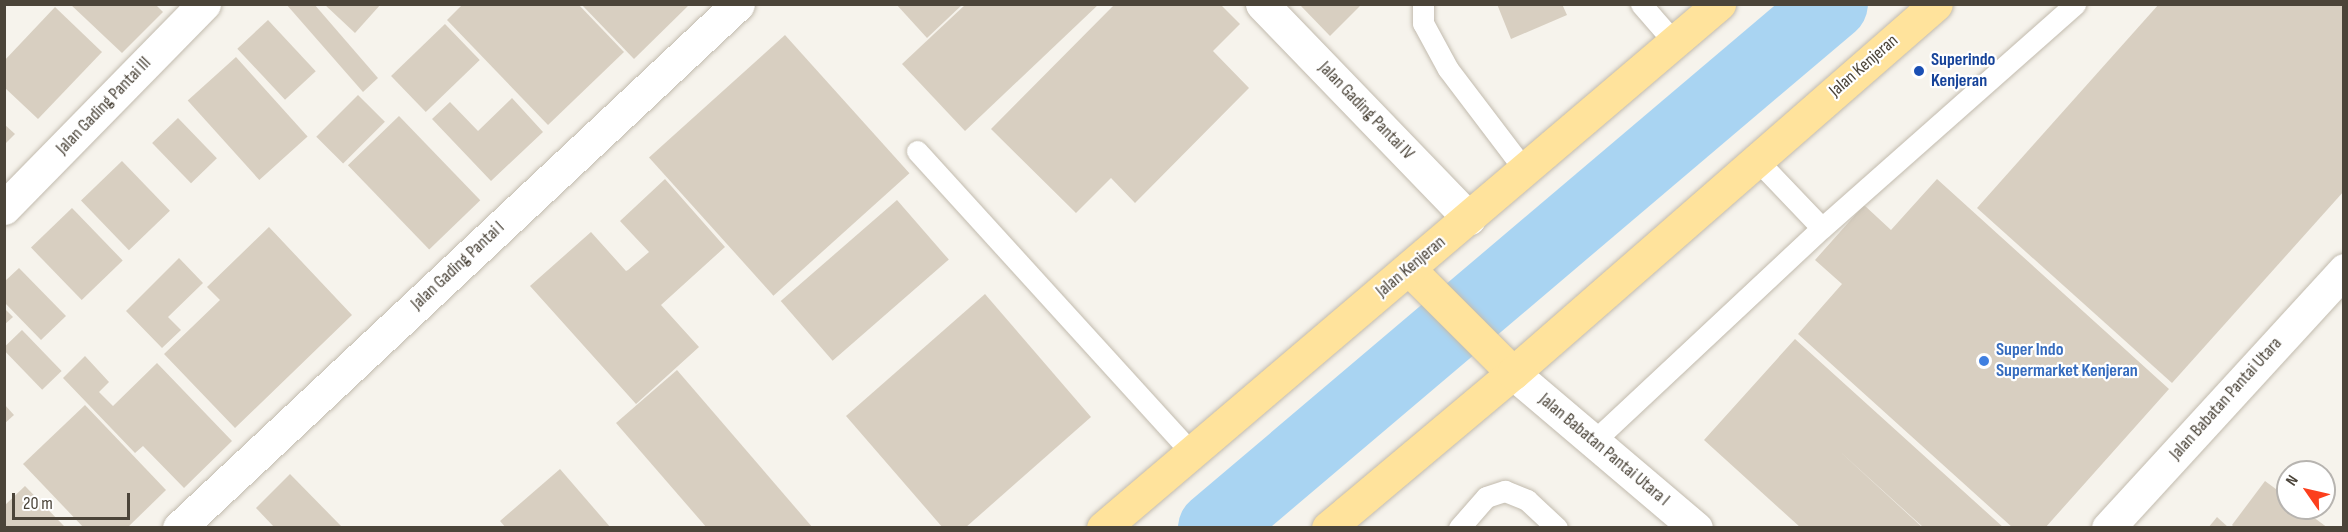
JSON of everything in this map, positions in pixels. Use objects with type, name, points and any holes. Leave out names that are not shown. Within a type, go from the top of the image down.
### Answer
[{"type":"main road","name":"Jalan Kenjeran","points":[[1103,528],[1412,273],[1524,169],[1719,4]]},
{"type":"main road","name":"Jalan Kenjeran","points":[[1328,528],[1936,4]]},
{"type":"main road","points":[[1412,273],[1510,370]]},
{"type":"street","name":"Jalan Gading Pantai III","points":[[4,208],[204,4]]},
{"type":"street","name":"Jalan Gading Pantai I","points":[[179,528],[738,4]]},
{"type":"street","name":"Jalan Gading Pantai IV","points":[[1262,4],[1469,218]]},
{"type":"street","name":"Jalan Babatan Pantai Utara","points":[[2108,528],[2343,270]]},
{"type":"street","name":"Jalan Babatan Pantai Utara I","points":[[1510,370],[1696,528]]},
{"type":"lane","points":[[1423,4],[1423,23],[1448,69],[1524,169]]},
{"type":"lane","points":[[1641,4],[1674,42]]},
{"type":"lane","points":[[1594,441],[1822,228],[2075,4]]},
{"type":"lane","points":[[917,151],[1192,453]]},
{"type":"lane","points":[[1756,159],[1822,228]]},
{"type":"lane","points":[[1459,528],[1485,497],[1505,491],[1527,500],[1557,528]]},
{"type":"building","points":[[70,4],[155,4],[163,12],[122,53]]},
{"type":"building","points":[[286,4],[314,4],[378,78],[363,92]]},
{"type":"building","points":[[324,4],[381,4],[355,33]]},
{"type":"building","points":[[463,4],[578,4],[624,52],[548,125],[447,20]]},
{"type":"building","points":[[581,4],[690,4],[634,59]]},
{"type":"building","points":[[896,4],[963,4],[927,38]]},
{"type":"building","points":[[966,4],[1099,4],[965,131],[902,64]]},
{"type":"building","points":[[1115,4],[1220,4],[1240,24],[1213,51],[1249,88],[1135,203],[1111,178],[1076,213],[991,129]]},
{"type":"building","points":[[1299,4],[1362,4],[1330,36]]},
{"type":"building","points":[[1497,4],[1562,4],[1567,15],[1511,39]]},
{"type":"building","points":[[2159,4],[2344,6],[2344,191],[2172,383],[1977,208]]},
{"type":"building","points":[[55,7],[102,52],[38,119],[4,87],[4,61]]},
{"type":"building","points":[[268,20],[316,71],[285,100],[237,49]]},
{"type":"building","points":[[445,24],[480,60],[426,112],[391,76]]},
{"type":"building","points":[[785,35],[909,173],[773,296],[649,157]]},
{"type":"building","points":[[236,57],[308,137],[259,180],[188,100]]},
{"type":"building","points":[[358,95],[385,122],[343,164],[316,137]]},
{"type":"building","points":[[512,98],[543,132],[491,181],[432,119],[450,102],[478,131]]},
{"type":"building","points":[[399,116],[480,200],[429,249],[348,165]]},
{"type":"building","points":[[178,118],[217,158],[191,183],[152,143]]},
{"type":"building","points":[[4,124],[15,134],[4,145]]},
{"type":"building","points":[[122,161],[170,211],[129,250],[81,201]]},
{"type":"building","points":[[665,179],[725,247],[661,305],[699,347],[636,404],[530,286],[591,232],[626,271],[628,270],[649,252],[620,221]]},
{"type":"building","name":"Super Indo Supermarket Kenjeran","points":[[1937,179],[2169,389],[2045,528],[2013,528],[1798,334],[1842,284],[1815,260],[1864,205],[1891,230]]},
{"type":"building","points":[[897,200],[949,260],[833,361],[781,301]]},
{"type":"building","points":[[72,208],[123,261],[82,300],[31,248]]},
{"type":"building","points":[[269,227],[352,315],[235,428],[164,354],[220,300],[207,287]]},
{"type":"building","points":[[179,258],[203,283],[168,317],[181,330],[162,348],[126,311]]},
{"type":"building","points":[[19,268],[66,316],[41,340],[4,302],[4,282]]},
{"type":"building","points":[[985,294],[1091,417],[965,528],[943,528],[846,416]]},
{"type":"building","points":[[4,308],[13,317],[4,325]]},
{"type":"building","points":[[22,330],[62,371],[42,390],[4,350],[4,347]]},
{"type":"building","points":[[1795,339],[2004,528],[1924,528],[1836,448],[1923,528],[1801,528],[1704,440]]},
{"type":"building","points":[[85,356],[109,382],[99,392],[113,406],[157,363],[232,441],[184,488],[143,446],[135,453],[63,378]]},
{"type":"building","points":[[677,370],[813,528],[707,528],[616,423]]},
{"type":"building","points":[[4,404],[14,415],[4,424]]},
{"type":"building","points":[[85,405],[166,490],[127,528],[84,528],[23,464]]},
{"type":"building","points":[[560,469],[611,528],[506,528],[500,521]]},
{"type":"building","points":[[290,474],[343,528],[275,528],[256,508]]},
{"type":"building","points":[[2265,481],[2276,489],[2276,520],[2317,520],[2328,528],[2235,528],[2232,525]]},
{"type":"building","points":[[25,486],[64,526],[62,528],[4,528],[4,506]]},
{"type":"building","points":[[2217,517],[2229,528],[2208,528]]},
{"type":"waterway","points":[[1214,528],[1832,4]]},
{"type":"place","name":"Superindo Kenjeran","points":[[1919,71]]},
{"type":"place","name":"Super Indo Supermarket Kenjeran","points":[[1984,361]]}]
